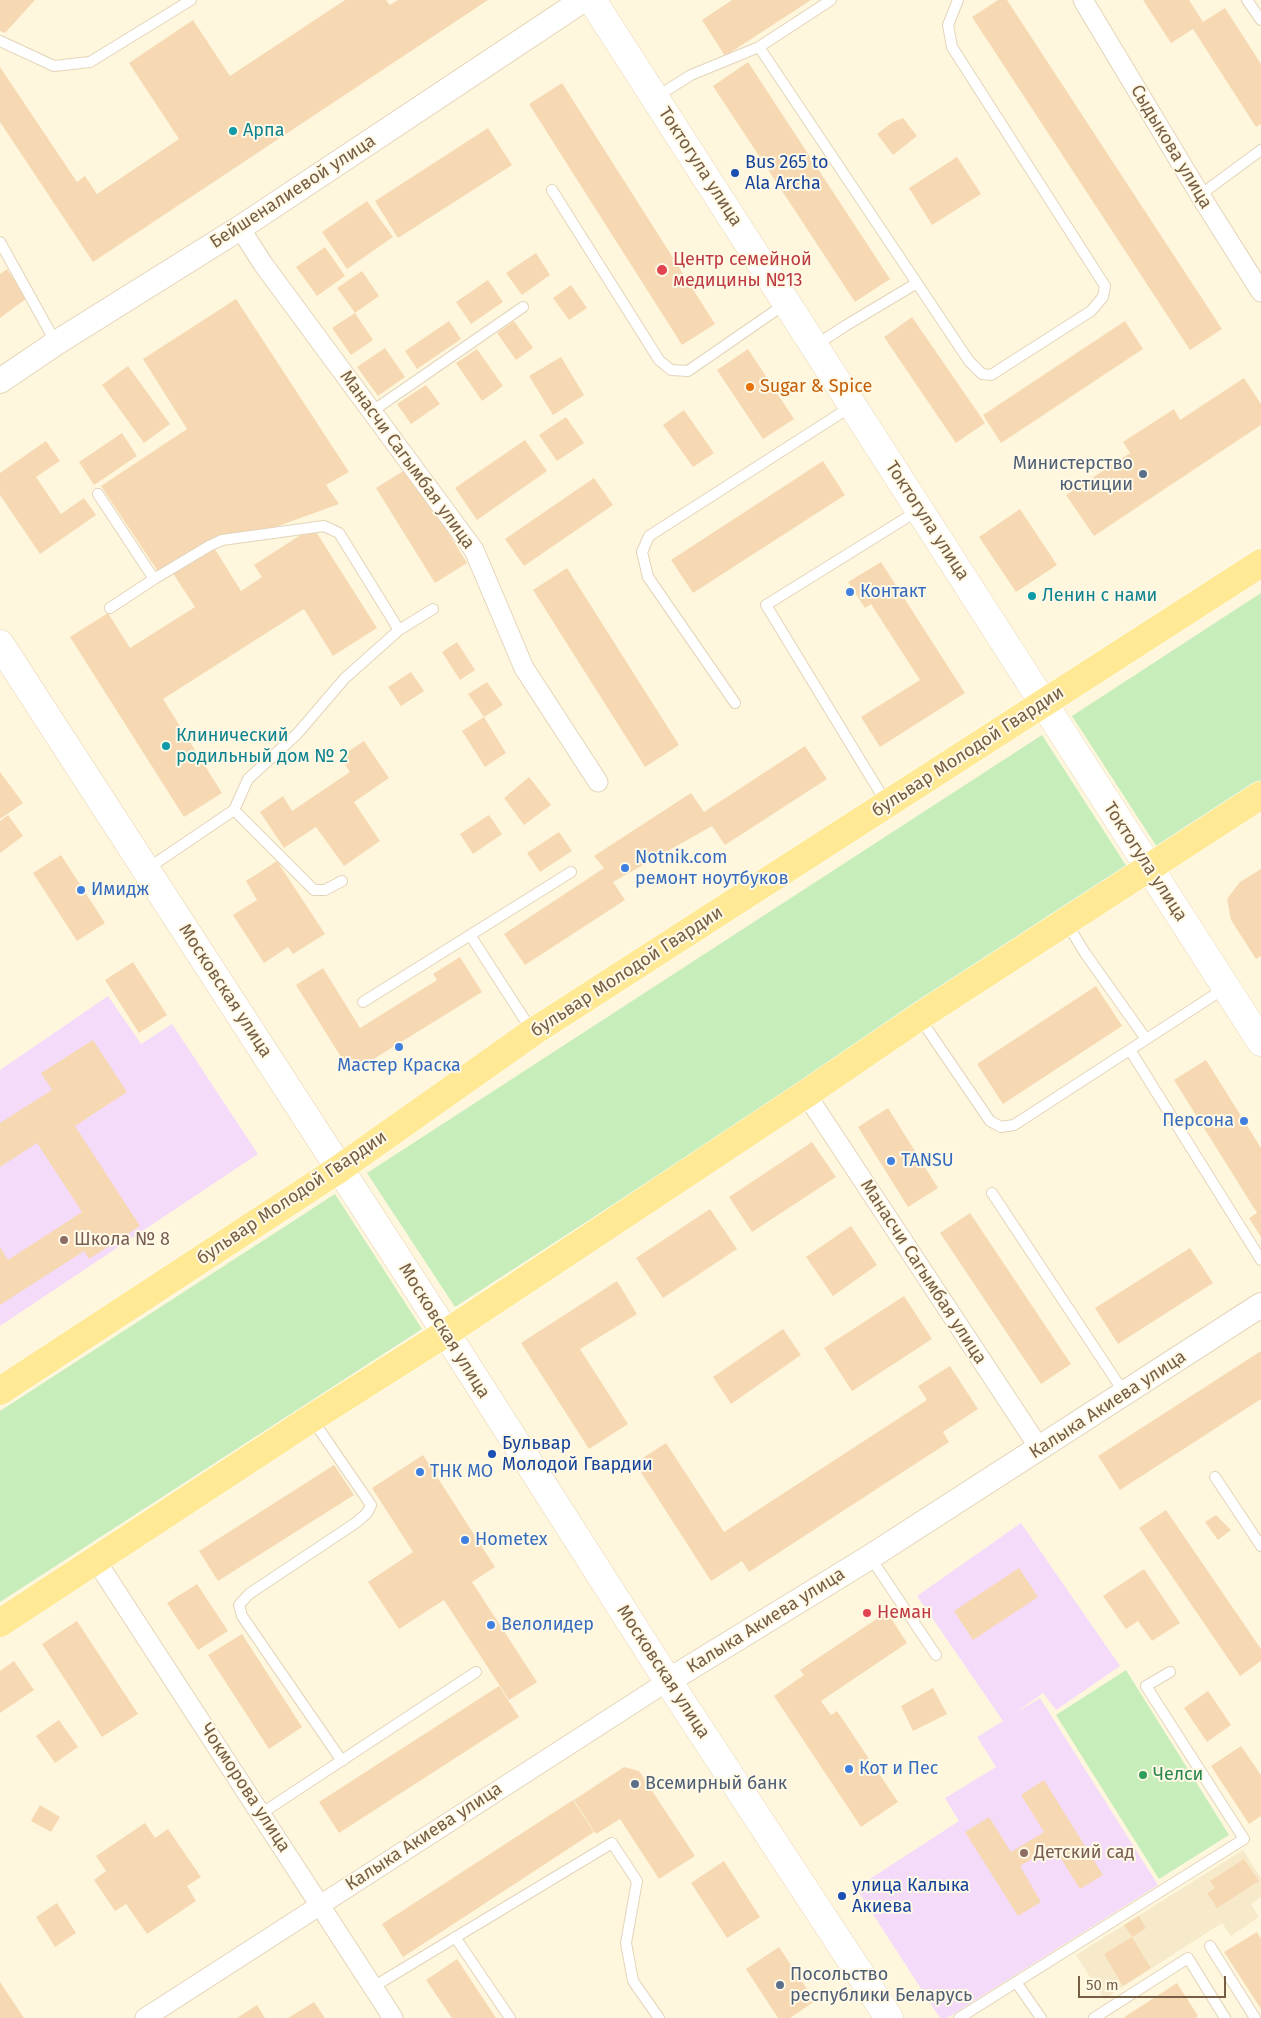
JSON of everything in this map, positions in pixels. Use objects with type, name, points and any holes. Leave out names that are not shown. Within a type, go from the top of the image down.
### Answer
[{"type":"main road","name":"Токтогула улица","points":[[592,0],[1261,1042]]},
{"type":"main road","name":"бульвар Молодой Гвардии","points":[[0,1390],[339,1169],[532,1032],[1261,563]]},
{"type":"main road","name":"Московская улица","points":[[0,644],[446,1333],[668,1681],[889,2018]]},
{"type":"main road","points":[[0,1623],[95,1559],[446,1333],[919,1017],[1261,795]]},
{"type":"street","name":"Бейшеналиевой улица","points":[[0,381],[56,342],[240,228],[583,0]]},
{"type":"street","name":"Сыдыкова улица","points":[[1083,0],[1200,195],[1261,292]]},
{"type":"street","name":"Манасчи Сагымбая улица","points":[[240,228],[263,264],[474,550],[524,668],[598,782]]},
{"type":"street","name":"Манасчи Сагымбая улица","points":[[806,1094],[1040,1449]]},
{"type":"street","name":"Калыка Акиева улица","points":[[145,2018],[668,1681],[870,1557],[1261,1305]]},
{"type":"street","name":"Чокморова улица","points":[[95,1559],[262,1813],[393,2018]]},
{"type":"lane","points":[[0,41],[54,66],[90,62],[191,0]]},
{"type":"lane","points":[[655,97],[691,76],[759,47],[831,0]]},
{"type":"lane","points":[[759,47],[969,360],[982,374],[991,375],[1091,310],[1103,297],[1105,286],[952,47],[948,25],[958,0]]},
{"type":"lane","points":[[1247,0],[1261,20]]},
{"type":"lane","points":[[1200,195],[1261,150]]},
{"type":"lane","points":[[552,190],[659,360],[671,370],[688,371],[787,302]]},
{"type":"lane","points":[[0,242],[56,342]]},
{"type":"lane","points":[[815,346],[917,283]]},
{"type":"lane","points":[[372,412],[523,307]]},
{"type":"lane","points":[[735,703],[648,577],[642,552],[649,536],[853,405]]},
{"type":"lane","points":[[98,494],[154,579]]},
{"type":"lane","points":[[887,804],[766,605],[920,510]]},
{"type":"lane","points":[[110,608],[154,579],[222,540],[324,526],[339,533],[399,630]]},
{"type":"lane","points":[[146,870],[234,810],[248,779],[298,734],[345,678],[399,630],[433,609]]},
{"type":"lane","points":[[234,810],[314,890],[325,890],[342,881]]},
{"type":"lane","points":[[363,1002],[571,872]]},
{"type":"lane","points":[[1066,921],[1085,953],[1146,1039]]},
{"type":"lane","points":[[470,935],[532,1032]]},
{"type":"lane","points":[[919,1017],[990,1121],[1001,1127],[1014,1126],[1225,987]]},
{"type":"lane","points":[[1130,1050],[1261,1260]]},
{"type":"lane","points":[[992,1193],[1124,1394]]},
{"type":"lane","points":[[312,1418],[371,1505],[367,1513],[356,1522],[249,1594],[239,1605],[242,1616],[342,1760]]},
{"type":"lane","points":[[1216,1477],[1261,1546]]},
{"type":"lane","points":[[870,1557],[936,1655]]},
{"type":"lane","points":[[262,1813],[476,1672]]},
{"type":"lane","points":[[959,2018],[1244,1840],[1146,1686],[1170,1672]]},
{"type":"lane","points":[[373,1987],[612,1842],[637,1881],[626,1943],[633,1982],[659,2018]]},
{"type":"lane","points":[[455,1937],[510,2018]]},
{"type":"lane","points":[[1210,1946],[1255,2018]]},
{"type":"lane","points":[[1094,2018],[1188,1958],[1225,2018]]},
{"type":"lane","points":[[1016,1982],[1041,2018]]},
{"type":"shaded area","name":"Школа № 8","points":[[108,996],[141,1044],[172,1024],[258,1154],[0,1326],[0,1070]]},
{"type":"shaded area","name":"Детский сад","points":[[1021,1523],[1120,1666],[1056,1710],[1043,1693],[1014,1714],[1040,1698],[1158,1885],[947,2018],[940,2018],[856,1888],[959,1821],[945,1798],[996,1767],[977,1737],[1003,1721],[917,1596]]},
{"type":"shaded area","points":[[1243,1850],[1261,1878],[1261,1897],[1251,1904],[1259,1917],[1231,1936],[1222,1923],[1104,1999],[1076,1955]]},
{"type":"green space","points":[[1261,593],[1261,784],[1159,850],[1072,716]]},
{"type":"green space","points":[[1042,735],[1129,870],[455,1307],[367,1173]]},
{"type":"green space","points":[[335,1194],[422,1329],[0,1602],[0,1411]]},
{"type":"green space","name":"Челси","points":[[1126,1670],[1229,1835],[1159,1879],[1056,1715]]},
{"type":"building","points":[[0,0],[35,0],[5,33],[0,31]]},
{"type":"building","name":"Арпа","points":[[345,0],[386,0],[390,5],[398,0],[488,0],[93,262],[0,122],[0,67],[77,182],[85,176],[97,194],[179,139],[129,63],[193,20],[230,76]]},
{"type":"building","points":[[732,0],[811,0],[725,56],[702,20]]},
{"type":"building","points":[[998,0],[1007,0],[1222,329],[1190,350],[972,17]]},
{"type":"building","points":[[1143,0],[1189,0],[1203,22],[1225,8],[1261,64],[1261,124],[1256,127],[1193,29],[1171,43]]},
{"type":"building","points":[[748,62],[890,279],[855,302],[713,86]]},
{"type":"building","points":[[562,83],[715,324],[682,345],[529,104]]},
{"type":"building","points":[[903,118],[917,136],[893,155],[877,134],[893,122]]},
{"type":"building","points":[[488,128],[512,165],[398,238],[375,201]]},
{"type":"building","points":[[957,157],[981,194],[932,225],[909,188]]},
{"type":"building","points":[[367,201],[393,237],[347,269],[322,232]]},
{"type":"building","points":[[325,247],[345,276],[317,296],[296,267]]},
{"type":"building","points":[[536,253],[550,275],[522,295],[506,273]]},
{"type":"building","points":[[7,269],[27,298],[0,318],[0,274]]},
{"type":"building","points":[[362,271],[379,296],[355,313],[337,288]]},
{"type":"building","points":[[488,280],[503,302],[471,324],[456,302]]},
{"type":"building","points":[[571,285],[587,308],[569,320],[553,298]]},
{"type":"building","points":[[236,299],[349,472],[326,485],[339,504],[259,533],[222,534],[159,573],[101,486],[187,429],[143,359]]},
{"type":"building","points":[[355,313],[373,340],[351,355],[332,328]]},
{"type":"building","points":[[912,317],[985,423],[956,443],[884,337]]},
{"type":"building","points":[[449,321],[461,339],[417,369],[405,351]]},
{"type":"building","points":[[514,321],[533,348],[516,360],[497,333]]},
{"type":"building","points":[[1125,321],[1143,349],[1001,443],[983,415]]},
{"type":"building","points":[[385,348],[405,377],[378,396],[357,367]]},
{"type":"building","points":[[477,349],[503,386],[482,401],[456,363]]},
{"type":"building","points":[[748,349],[794,419],[763,439],[717,370]]},
{"type":"building","points":[[561,357],[584,395],[553,415],[529,376]]},
{"type":"building","points":[[128,366],[170,424],[144,443],[102,385]]},
{"type":"building","name":"Министерство юстиции","points":[[1244,378],[1261,404],[1261,425],[1094,536],[1066,495],[1130,453],[1123,442],[1174,409],[1180,420]]},
{"type":"building","points":[[426,385],[440,404],[411,424],[397,404]]},
{"type":"building","points":[[684,410],[714,453],[693,467],[663,425]]},
{"type":"building","points":[[566,417],[584,443],[557,461],[539,435]]},
{"type":"building","points":[[122,433],[137,456],[94,485],[79,462]]},
{"type":"building","points":[[525,440],[547,471],[477,520],[455,488]]},
{"type":"building","points":[[46,441],[60,461],[36,477],[61,514],[84,498],[96,515],[40,554],[0,495],[0,473]]},
{"type":"building","points":[[823,461],[845,495],[693,593],[671,560]]},
{"type":"building","points":[[408,468],[467,563],[435,583],[376,488]]},
{"type":"building","points":[[594,478],[613,505],[524,566],[505,539]]},
{"type":"building","points":[[1020,509],[1057,565],[1016,592],[979,537]]},
{"type":"building","points":[[313,527],[377,628],[333,656],[304,609],[163,699],[222,793],[184,817],[70,637],[108,613],[130,648],[195,607],[172,572],[213,546],[241,591],[262,577],[254,565]]},
{"type":"building","points":[[881,562],[965,693],[880,747],[861,717],[920,680],[871,604],[865,608],[848,582]]},
{"type":"building","points":[[567,568],[679,745],[645,767],[533,590]]},
{"type":"building","points":[[457,642],[475,670],[460,680],[442,652]]},
{"type":"building","points":[[411,672],[424,691],[401,706],[388,687]]},
{"type":"building","points":[[487,682],[503,705],[484,717],[468,694]]},
{"type":"building","points":[[484,717],[506,753],[485,767],[462,731]]},
{"type":"building","points":[[364,741],[389,778],[354,802],[380,841],[344,866],[316,827],[284,848],[260,812],[283,796],[292,811],[350,772],[340,757]]},
{"type":"building","points":[[805,746],[827,779],[725,845],[712,826],[613,882],[625,900],[525,965],[504,934],[604,868],[594,856],[691,793],[704,812]]},
{"type":"building","points":[[0,772],[23,803],[0,819]]},
{"type":"building","points":[[529,777],[551,805],[524,825],[504,798]]},
{"type":"building","points":[[8,815],[23,836],[0,853],[0,821]]},
{"type":"building","points":[[489,815],[502,834],[473,854],[460,834]]},
{"type":"building","points":[[559,832],[572,851],[540,872],[527,853]]},
{"type":"building","points":[[61,855],[105,923],[77,941],[33,873]]},
{"type":"building","points":[[277,861],[325,934],[293,954],[288,947],[264,963],[233,915],[257,900],[246,881]]},
{"type":"building","points":[[1261,869],[1261,956],[1256,959],[1231,920],[1227,899],[1240,882]]},
{"type":"building","points":[[460,957],[482,992],[351,1073],[296,985],[323,968],[360,1028],[437,980],[433,974]]},
{"type":"building","points":[[133,962],[167,1015],[139,1033],[105,980]]},
{"type":"building","points":[[1096,986],[1122,1026],[1003,1104],[977,1064]]},
{"type":"building","points":[[93,1040],[127,1092],[75,1126],[140,1226],[89,1259],[84,1251],[0,1305],[0,1247],[8,1260],[82,1212],[37,1143],[0,1167],[0,1123],[52,1090],[41,1073]]},
{"type":"building","points":[[1206,1060],[1261,1148],[1261,1237],[1249,1218],[1257,1213],[1174,1080]]},
{"type":"building","points":[[888,1108],[938,1188],[908,1207],[858,1127]]},
{"type":"building","points":[[812,1142],[836,1177],[752,1232],[729,1197]]},
{"type":"building","points":[[710,1209],[737,1249],[663,1298],[636,1258]]},
{"type":"building","points":[[970,1213],[1071,1364],[1041,1384],[940,1233]]},
{"type":"building","points":[[851,1226],[877,1265],[833,1296],[806,1257]]},
{"type":"building","points":[[1190,1248],[1213,1283],[1118,1344],[1095,1308]]},
{"type":"building","points":[[617,1281],[637,1314],[580,1349],[628,1424],[589,1449],[521,1343]]},
{"type":"building","points":[[904,1296],[932,1339],[852,1391],[824,1348]]},
{"type":"building","points":[[783,1329],[801,1355],[731,1404],[713,1377]]},
{"type":"building","points":[[1261,1351],[1261,1399],[1120,1490],[1098,1456]]},
{"type":"building","points":[[950,1366],[978,1409],[943,1432],[949,1442],[749,1572],[742,1561],[711,1581],[635,1463],[666,1443],[724,1532],[927,1400],[918,1386]]},
{"type":"building","points":[[423,1455],[495,1567],[472,1582],[537,1682],[509,1700],[444,1600],[399,1629],[368,1582],[413,1552],[372,1488]]},
{"type":"building","points":[[334,1465],[354,1495],[218,1581],[199,1551]]},
{"type":"building","points":[[1166,1510],[1261,1649],[1261,1661],[1240,1676],[1139,1528]]},
{"type":"building","points":[[1216,1515],[1231,1530],[1218,1540],[1205,1522]]},
{"type":"building","points":[[1019,1568],[1038,1597],[973,1640],[954,1611]]},
{"type":"building","points":[[1144,1569],[1180,1623],[1152,1641],[1138,1621],[1126,1629],[1103,1596]]},
{"type":"building","points":[[197,1584],[228,1631],[198,1650],[167,1603]]},
{"type":"building","points":[[887,1612],[907,1643],[821,1701],[831,1715],[837,1711],[898,1802],[861,1827],[774,1696],[804,1675],[800,1670]]},
{"type":"building","points":[[77,1621],[138,1714],[102,1737],[42,1644]]},
{"type":"building","points":[[242,1634],[302,1727],[269,1749],[208,1655]]},
{"type":"building","points":[[14,1661],[34,1690],[0,1713],[0,1671]]},
{"type":"building","points":[[499,1686],[519,1717],[339,1833],[319,1802]]},
{"type":"building","points":[[933,1688],[947,1714],[913,1731],[901,1706]]},
{"type":"building","points":[[1208,1691],[1231,1725],[1207,1742],[1184,1708]]},
{"type":"building","points":[[59,1720],[78,1747],[55,1763],[36,1736]]},
{"type":"building","points":[[1241,1746],[1261,1775],[1261,1816],[1249,1824],[1211,1766]]},
{"type":"building","points":[[624,1767],[639,1771],[695,1856],[659,1879],[620,1819],[596,1834],[574,1800]]},
{"type":"building","points":[[1044,1780],[1103,1875],[1080,1889],[1053,1846],[1020,1866],[1041,1902],[1018,1916],[965,1832],[989,1817],[1011,1852],[1044,1832],[1021,1795]]},
{"type":"building","points":[[573,1800],[594,1832],[403,1957],[382,1924]]},
{"type":"building","points":[[40,1805],[60,1817],[51,1832],[31,1821]]},
{"type":"building","points":[[145,1823],[155,1838],[168,1829],[201,1877],[187,1886],[196,1901],[147,1934],[126,1904],[115,1911],[94,1880],[106,1871],[96,1856]]},
{"type":"building","points":[[1244,1859],[1259,1881],[1217,1908],[1207,1893],[1215,1888],[1210,1881]]},
{"type":"building","points":[[724,1861],[760,1917],[727,1938],[691,1883]]},
{"type":"building","points":[[57,1903],[76,1933],[55,1947],[36,1917]]},
{"type":"building","points":[[1139,1916],[1146,1928],[1132,1937],[1124,1925]]},
{"type":"building","points":[[1257,1932],[1261,1939],[1261,2009],[1224,1952]]},
{"type":"building","points":[[1132,1937],[1151,1968],[1123,1986],[1104,1954]]},
{"type":"building","name":"Посольство республики Беларусь","points":[[779,1947],[815,2001],[790,2018],[778,2018],[746,1969]]},
{"type":"building","points":[[457,1959],[496,2018],[452,2018],[426,1980]]},
{"type":"building","points":[[0,1982],[24,2018],[0,2018]]},
{"type":"building","points":[[1177,1983],[1198,2016],[1195,2018],[1123,2018]]},
{"type":"building","points":[[314,2002],[325,2018],[288,2018]]},
{"type":"building","points":[[257,2005],[265,2018],[237,2018]]},
{"type":"place","name":"Арпа","points":[[233,131]]},
{"type":"place","name":"Bus 265 to Ala Archa","points":[[735,173]]},
{"type":"place","name":"Центр семейной медицины №13","points":[[662,270]]},
{"type":"place","name":"Sugar & Spice","points":[[750,387]]},
{"type":"place","name":"Министерство юстиции","points":[[1143,474]]},
{"type":"place","name":"Контакт","points":[[850,592]]},
{"type":"place","name":"Ленин с нами","points":[[1032,596]]},
{"type":"place","name":"Клинический родильный дом № 2","points":[[166,746]]},
{"type":"place","name":"Notnik.com ремонт ноутбуков","points":[[625,868]]},
{"type":"place","name":"Имидж","points":[[81,890]]},
{"type":"place","name":"Мастер Краска","points":[[399,1047]]},
{"type":"place","name":"Персона","points":[[1244,1121]]},
{"type":"place","name":"TANSU","points":[[891,1161]]},
{"type":"place","name":"Школа № 8","points":[[64,1240]]},
{"type":"place","name":"Бульвар Молодой Гвардии","points":[[492,1454]]},
{"type":"place","name":"ТНК МО","points":[[420,1472]]},
{"type":"place","name":"Hometex","points":[[465,1540]]},
{"type":"place","name":"Неман","points":[[867,1613]]},
{"type":"place","name":"Велолидер","points":[[491,1625]]},
{"type":"place","name":"Кот и Пес","points":[[849,1769]]},
{"type":"place","name":"Челси","points":[[1143,1775]]},
{"type":"place","name":"Всемирный банк","points":[[635,1784]]},
{"type":"place","name":"Детский сад","points":[[1024,1853]]},
{"type":"place","name":"улица Калыка Акиева","points":[[842,1896]]},
{"type":"place","name":"Посольство республики Беларусь","points":[[780,1985]]}]
